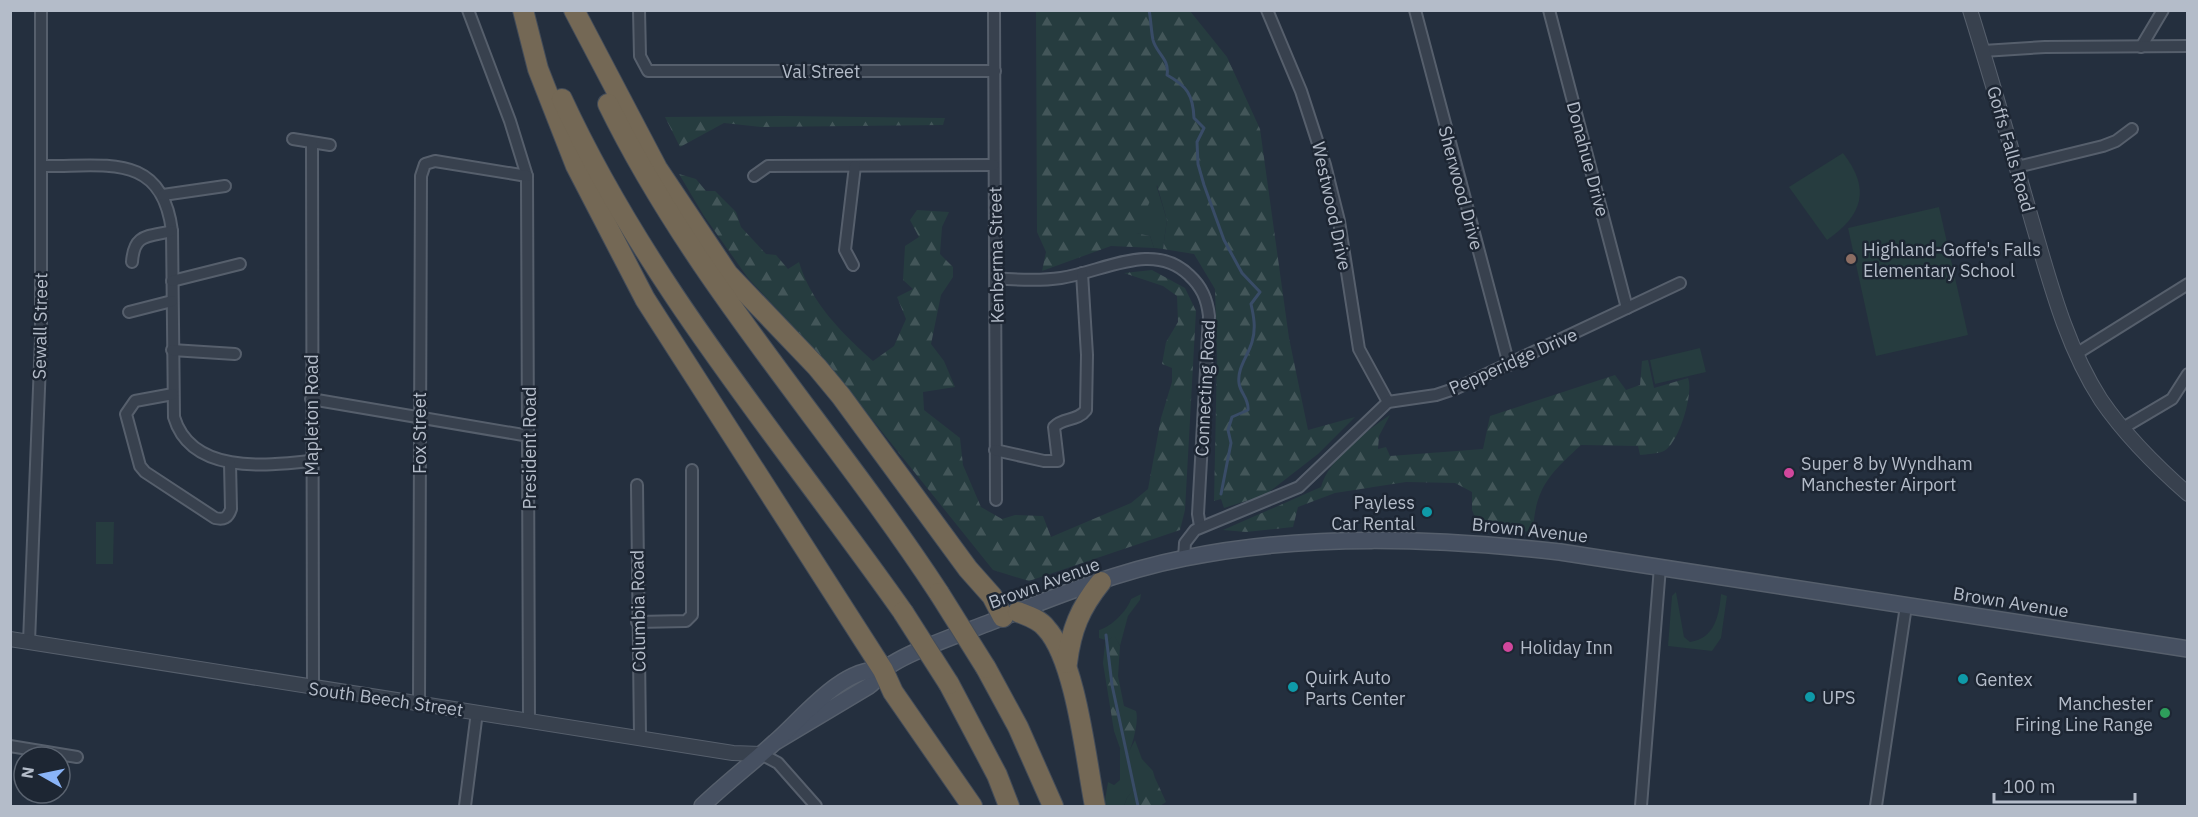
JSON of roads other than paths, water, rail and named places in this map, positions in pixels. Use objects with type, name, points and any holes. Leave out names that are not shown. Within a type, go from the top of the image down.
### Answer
[{"type":"highway","points":[[569,10],[590,65],[625,138],[679,231],[737,315],[901,534],[986,668],[1017,727],[1053,807]]},
{"type":"highway","points":[[574,10],[657,168],[728,274],[817,367],[841,396],[968,569],[992,596],[1010,615],[1034,619],[1048,630],[1067,663],[1095,807]]},
{"type":"highway","points":[[524,14],[600,177],[659,276],[903,612],[949,684],[997,775],[1009,807]]},
{"type":"highway","points":[[524,14],[538,69],[576,166],[645,299],[883,670],[893,692],[972,807]]},
{"type":"highway","points":[[1067,663],[1074,623],[1082,607],[1101,582]]},
{"type":"main road","name":"Brown Avenue","points":[[702,807],[777,741],[810,707],[858,674],[871,669],[883,670],[948,639],[1101,582],[1184,558],[1271,545],[1405,541],[1517,547],[2187,649]]},
{"type":"street","name":"Sewall Street","points":[[29,642],[41,338],[41,10]]},
{"type":"street","name":"President Road","points":[[468,10],[510,121],[527,176],[529,720]]},
{"type":"street","name":"Val Street","points":[[639,10],[640,56],[648,72],[995,71]]},
{"type":"street","name":"Kenberma Street","points":[[994,10],[996,500]]},
{"type":"street","name":"Westwood Drive","points":[[1267,10],[1301,91],[1325,165],[1340,230],[1359,349],[1388,402]]},
{"type":"street","name":"Sherwood Drive","points":[[1415,10],[1509,366]]},
{"type":"street","name":"Donahue Drive","points":[[1549,10],[1627,308]]},
{"type":"street","name":"Goffs Falls Road","points":[[1970,10],[2054,295],[2076,354],[2101,400],[2123,428],[2157,466],[2187,494]]},
{"type":"street","points":[[2141,47],[2163,10]]},
{"type":"street","points":[[1983,51],[2187,46]]},
{"type":"street","points":[[2017,167],[2103,146],[2116,141],[2132,129]]},
{"type":"street","points":[[293,139],[330,145]]},
{"type":"street","name":"Mapleton Road","points":[[312,143],[310,461],[313,688]]},
{"type":"street","name":"Fox Street","points":[[419,704],[419,187],[425,164],[447,162],[527,176]]},
{"type":"street","points":[[754,176],[768,166],[994,165]]},
{"type":"street","points":[[42,166],[132,170],[152,181],[163,195],[169,208],[172,231],[174,417],[184,436],[209,458],[230,463],[310,461]]},
{"type":"street","points":[[853,265],[845,250],[855,166]]},
{"type":"street","points":[[163,195],[225,186]]},
{"type":"street","points":[[132,262],[134,244],[140,238],[172,231]]},
{"type":"street","name":"Connecting Road","points":[[996,278],[1040,280],[1138,260],[1160,260],[1186,272],[1204,295],[1209,329],[1198,514],[1200,526]]},
{"type":"street","points":[[172,281],[240,264]]},
{"type":"street","points":[[995,450],[1044,461],[1058,461],[1054,427],[1060,422],[1075,420],[1086,410],[1087,355],[1082,273]]},
{"type":"street","name":"Pepperidge Drive","points":[[1388,402],[1436,395],[1509,366],[1680,283]]},
{"type":"street","points":[[2076,354],[2187,284]]},
{"type":"street","points":[[129,312],[172,302]]},
{"type":"street","points":[[172,350],[236,354]]},
{"type":"street","points":[[2123,428],[2172,399],[2187,374]]},
{"type":"street","points":[[172,394],[135,401],[126,414],[140,466],[145,472],[215,518],[222,520],[229,516],[231,509],[230,463]]},
{"type":"street","points":[[310,399],[529,436]]},
{"type":"street","points":[[1184,558],[1185,543],[1189,535],[1200,526],[1299,487],[1388,402]]},
{"type":"street","points":[[637,622],[686,621],[692,615],[692,470]]},
{"type":"street","name":"Columbia Road","points":[[637,485],[640,737]]},
{"type":"street","points":[[1641,807],[1660,567]]},
{"type":"street","points":[[1876,807],[1906,606]]},
{"type":"street","name":"South Beech Street","points":[[10,639],[733,753],[761,754]]},
{"type":"street","points":[[465,807],[477,712]]},
{"type":"street","points":[[10,746],[77,757]]},
{"type":"street","points":[[761,754],[777,763],[816,807]]},
{"type":"waterway","points":[[1149,10],[1153,40],[1165,60],[1167,75],[1180,83],[1188,92],[1194,118],[1204,128],[1197,142],[1198,164],[1224,240],[1242,273],[1260,292],[1251,304],[1254,323],[1253,337],[1239,378],[1248,410],[1232,417],[1228,430],[1231,443],[1221,494]]},
{"type":"waterway","points":[[1106,635],[1112,685],[1138,806]]},
{"type":"place","name":"Highland-Goffe's Falls Elementary School","points":[[1851,259]]},
{"type":"place","name":"Super 8 by Wyndham Manchester Airport","points":[[1789,473]]},
{"type":"place","name":"Payless Car Rental","points":[[1427,512]]},
{"type":"place","name":"Holiday Inn","points":[[1508,647]]},
{"type":"place","name":"Gentex","points":[[1963,679]]},
{"type":"place","name":"Quirk Auto Parts Center","points":[[1293,687]]},
{"type":"place","name":"UPS","points":[[1810,697]]},
{"type":"place","name":"Manchester Firing Line Range","points":[[2165,713]]}]
